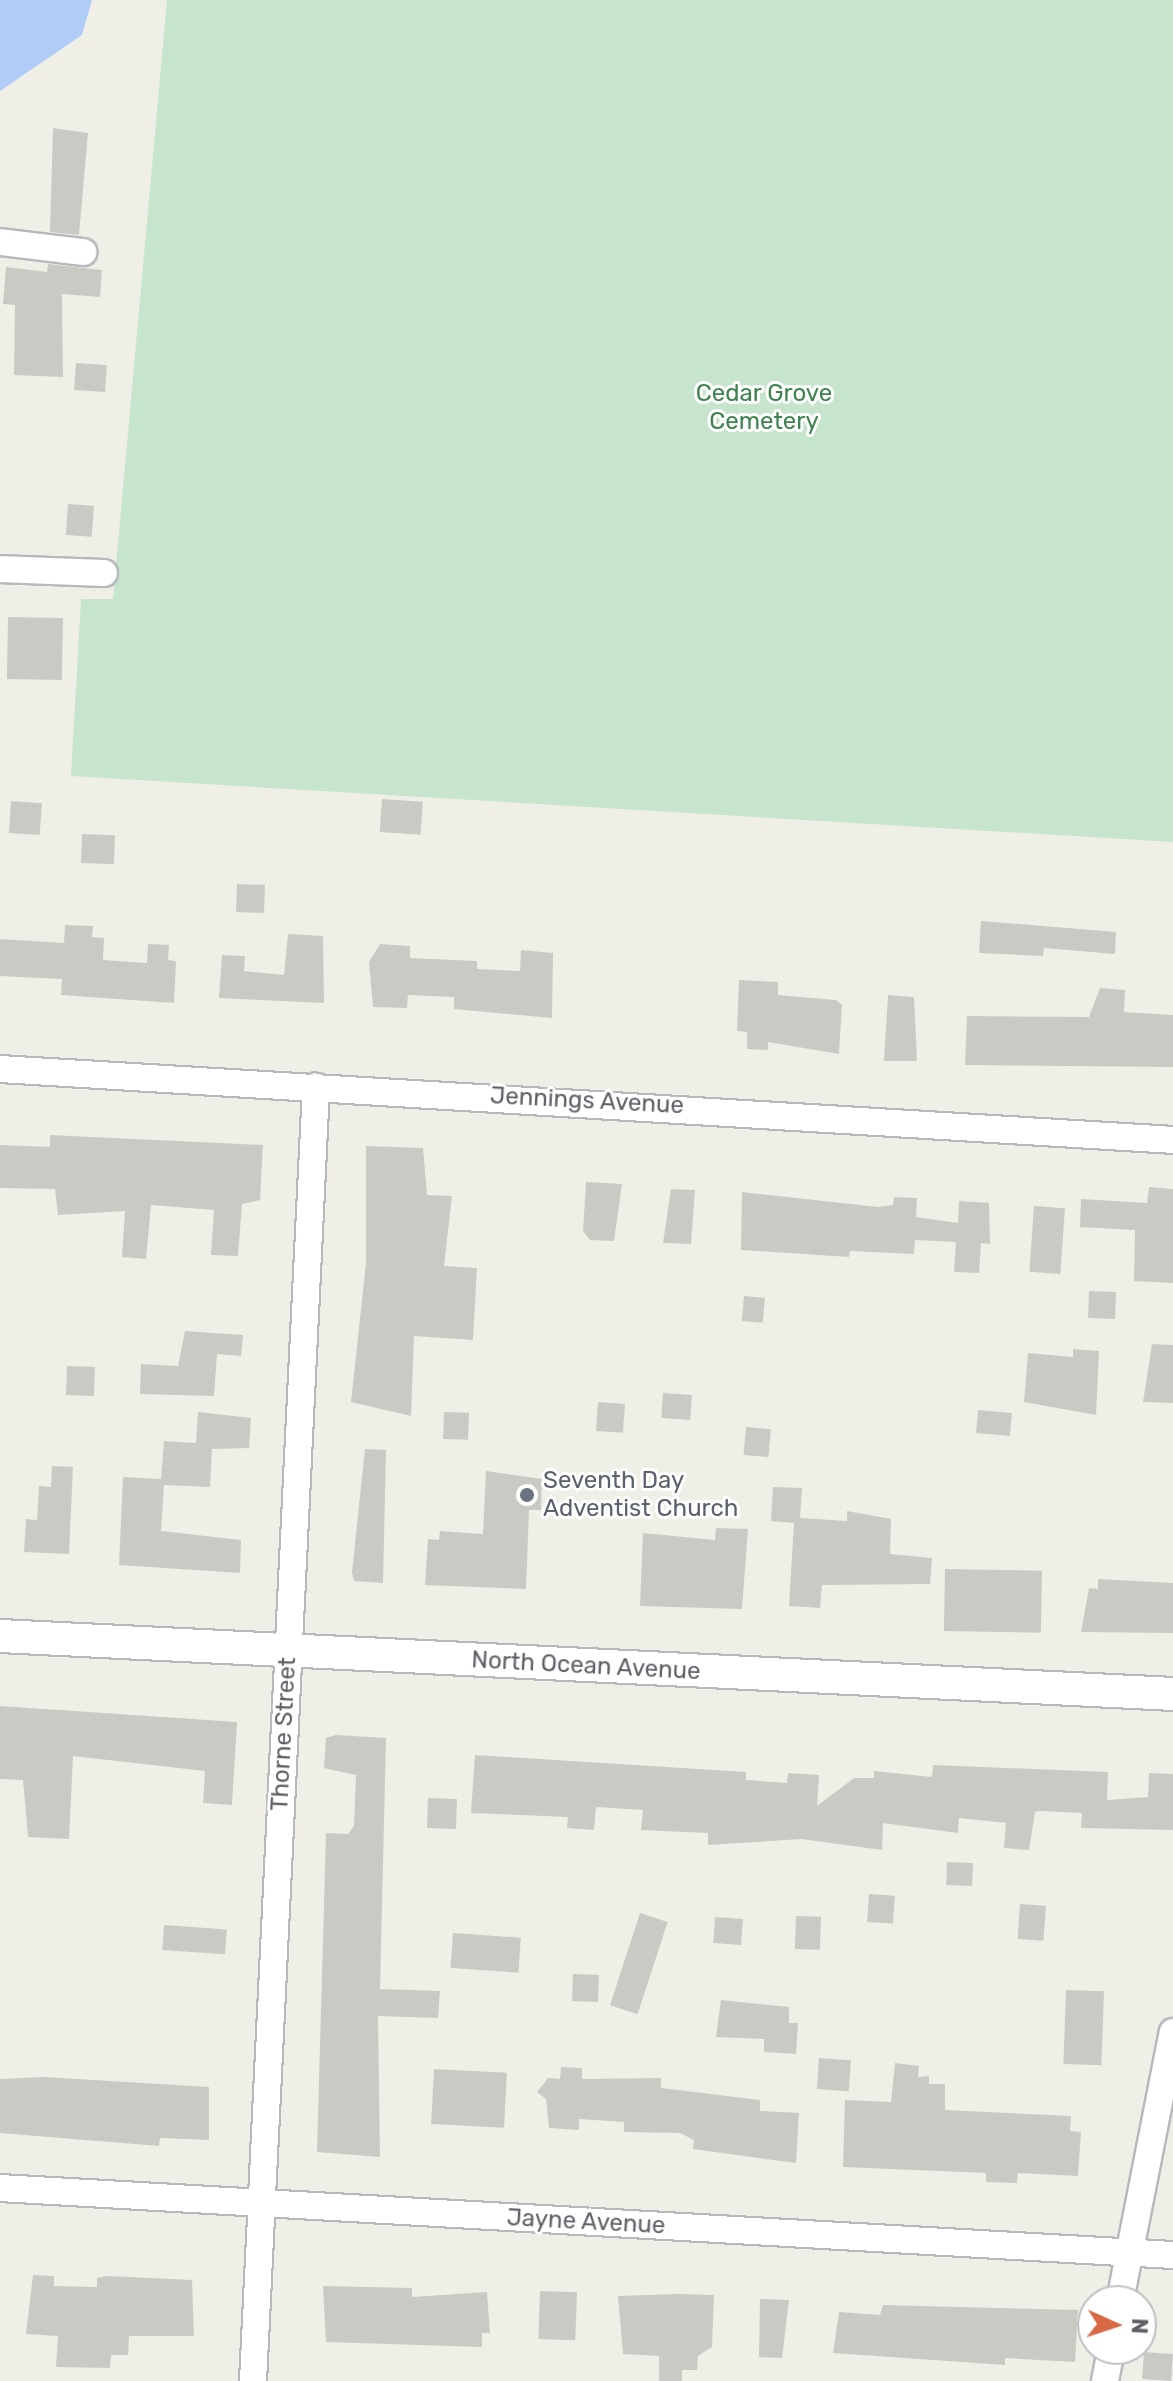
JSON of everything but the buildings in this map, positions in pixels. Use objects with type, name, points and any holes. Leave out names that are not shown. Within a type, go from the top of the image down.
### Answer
[{"type":"street","points":[[0,242],[83,252]]},
{"type":"street","points":[[0,569],[104,573]]},
{"type":"street","name":"Jennings Avenue","points":[[0,1069],[1173,1140]]},
{"type":"street","name":"Thorne Street","points":[[253,2381],[316,1087]]},
{"type":"street","name":"North Ocean Avenue","points":[[0,1636],[1173,1694]]},
{"type":"street","points":[[1123,2285],[1173,2032]]},
{"type":"street","name":"Jayne Avenue","points":[[0,2188],[1173,2255]]},
{"type":"green space","name":"Cedar Grove Cemetery","points":[[167,0],[1173,0],[1173,842],[71,776],[81,599],[113,599]]},
{"type":"water","points":[[0,0],[92,0],[82,35],[0,91]]},
{"type":"place","name":"Seventh Day Adventist Church","points":[[527,1495]]}]
